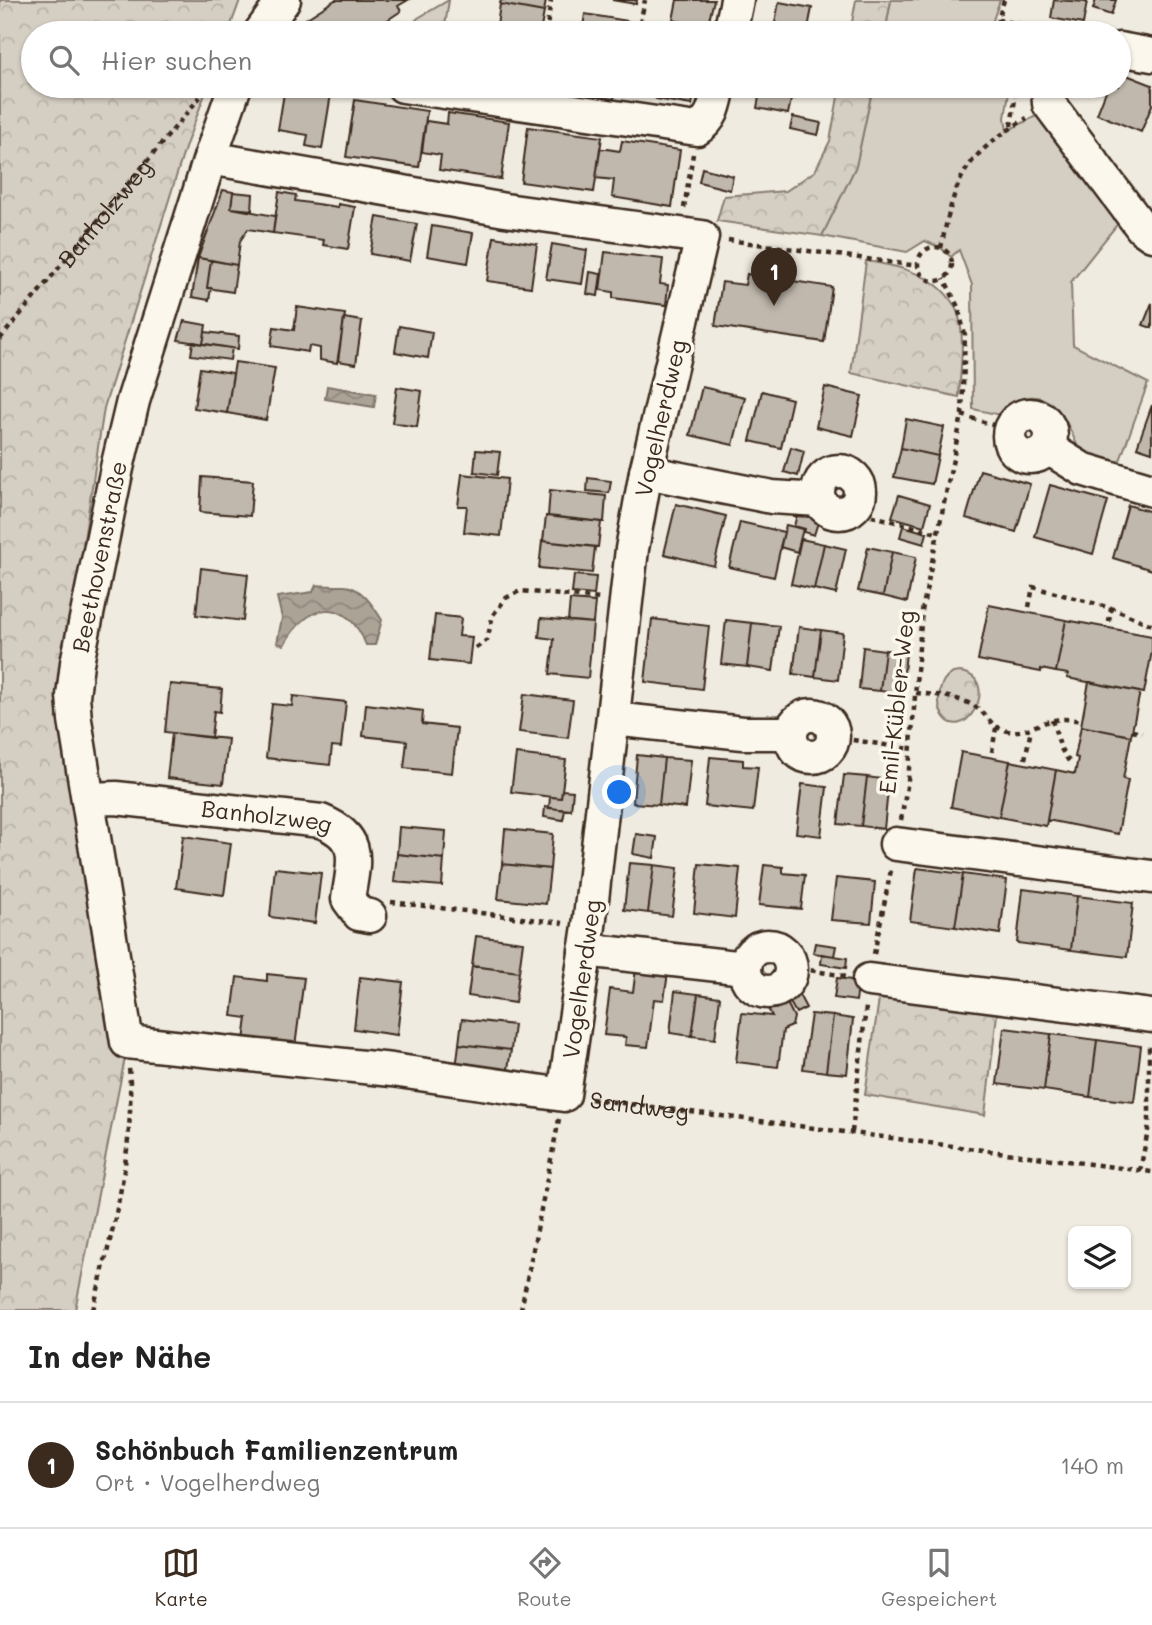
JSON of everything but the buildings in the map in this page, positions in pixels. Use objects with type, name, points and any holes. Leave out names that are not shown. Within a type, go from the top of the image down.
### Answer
[{"type":"street","points":[[270,21],[284,0]]},
{"type":"street","points":[[733,21],[737,0]]},
{"type":"street","points":[[1131,51],[1152,55]]},
{"type":"street","name":"Beethovenstraße","points":[[127,1042],[75,720],[76,663],[133,401],[231,98]]},
{"type":"street","points":[[554,98],[717,111]]},
{"type":"street","points":[[1051,98],[1127,209],[1142,228],[1152,235]]},
{"type":"street","points":[[210,158],[505,210],[691,235]]},
{"type":"street","name":"Vogelherdweg","points":[[564,1096],[587,938],[626,602],[646,472],[691,235]]},
{"type":"street","points":[[1009,429],[1018,418],[1025,415],[1039,417],[1049,427],[1051,441],[1048,448],[1082,469],[1152,490]]},
{"type":"street","points":[[646,472],[772,498],[820,500],[823,506],[834,513],[853,509]]},
{"type":"street","points":[[613,719],[743,733],[790,733],[790,740],[797,752],[810,757],[823,754],[832,744],[833,737]]},
{"type":"street","name":"Banholzweg","points":[[88,799],[116,799],[327,823],[350,841],[354,858],[348,900],[359,914],[370,916]]},
{"type":"street","points":[[896,844],[1152,877]]},
{"type":"street","points":[[587,938],[745,968],[748,983],[768,993],[776,992],[788,982],[791,967]]},
{"type":"street","points":[[869,980],[1149,1015]]},
{"type":"street","name":"Sandweg","points":[[127,1042],[392,1070],[564,1096]]},
{"type":"path","points":[[548,21],[551,0]]},
{"type":"path","points":[[641,21],[645,0]]},
{"type":"path","points":[[1004,0],[998,20],[1005,21]]},
{"type":"path","name":"Banholzweg","points":[[0,339],[199,98]]},
{"type":"path","points":[[1011,127],[1015,98]]},
{"type":"path","points":[[942,248],[952,203],[964,170],[983,148],[1045,98]]},
{"type":"path","points":[[717,111],[691,235],[918,266]]},
{"type":"path","points":[[932,247],[942,248],[949,253],[952,262],[950,271],[944,278],[935,281],[926,278],[918,266],[919,256],[932,247]]},
{"type":"path","name":"Emil-Kübler-Weg","points":[[852,1132],[869,980],[908,781],[922,611],[962,415],[965,335],[957,307],[944,278]]},
{"type":"path","points":[[962,415],[1009,429]]},
{"type":"path","points":[[853,509],[937,533]]},
{"type":"path","points":[[1029,607],[1033,587],[1111,608],[1152,625]]},
{"type":"path","points":[[476,648],[487,640],[493,615],[506,598],[520,591],[626,602]]},
{"type":"path","points":[[1109,622],[1111,608]]},
{"type":"path","points":[[916,693],[944,696],[973,705],[996,728],[1009,731],[1031,730],[1052,720],[1082,721]]},
{"type":"path","points":[[1052,720],[1061,749],[1070,763]]},
{"type":"path","points":[[992,752],[996,728]]},
{"type":"path","points":[[1025,759],[1031,730]]},
{"type":"path","points":[[1132,731],[1142,733]]},
{"type":"path","points":[[833,737],[912,749]]},
{"type":"path","points":[[370,916],[393,900],[587,938]]},
{"type":"path","points":[[791,967],[869,980]]},
{"type":"path","points":[[1140,1171],[1149,1125],[1149,1015]]},
{"type":"path","points":[[93,1310],[125,1171],[130,1116],[127,1042]]},
{"type":"path","points":[[521,1310],[564,1096]]},
{"type":"path","name":"Sandweg","points":[[564,1096],[1152,1172]]},
{"type":"green space","points":[[0,0],[240,0],[232,21],[21,21],[21,98],[204,98],[186,145],[104,408],[57,717],[117,1047],[127,1048],[75,1310],[0,1310]]},
{"type":"green space","points":[[449,0],[446,21],[415,21]]},
{"type":"green space","points":[[856,0],[891,0],[887,21],[852,21]]},
{"type":"green space","points":[[891,0],[1000,0],[993,21],[887,21]]},
{"type":"green space","points":[[838,98],[870,98],[856,166],[822,236],[717,221],[724,196],[786,191],[815,171],[830,141]]},
{"type":"green space","points":[[870,98],[1008,98],[1005,118],[1007,131],[1044,112],[1124,216],[1071,282],[1073,345],[1148,383],[1118,466],[1079,450],[1064,418],[1047,401],[1022,398],[1000,415],[973,409],[972,285],[959,250],[951,257],[941,248],[925,241],[907,252],[822,236],[856,166]]},
{"type":"green space","points":[[866,261],[918,274],[941,289],[950,299],[957,311],[961,330],[959,397],[851,373]]},
{"type":"green space","points":[[960,672],[973,677],[979,686],[979,698],[968,719],[959,723],[949,722],[941,712],[940,692],[944,680],[953,673]]},
{"type":"green space","points":[[888,991],[998,1006],[985,1115],[865,1095],[879,999]]},
{"type":"water","points":[[327,386],[376,394],[374,407],[325,399]]},
{"type":"water","points":[[316,585],[350,587],[366,598],[382,620],[375,645],[366,645],[358,629],[348,618],[338,612],[326,610],[304,620],[284,645],[277,643],[282,618],[277,597],[313,592]]},
{"type":"place","name":"Schönbuch Familienzentrum","points":[[774,306]]}]
